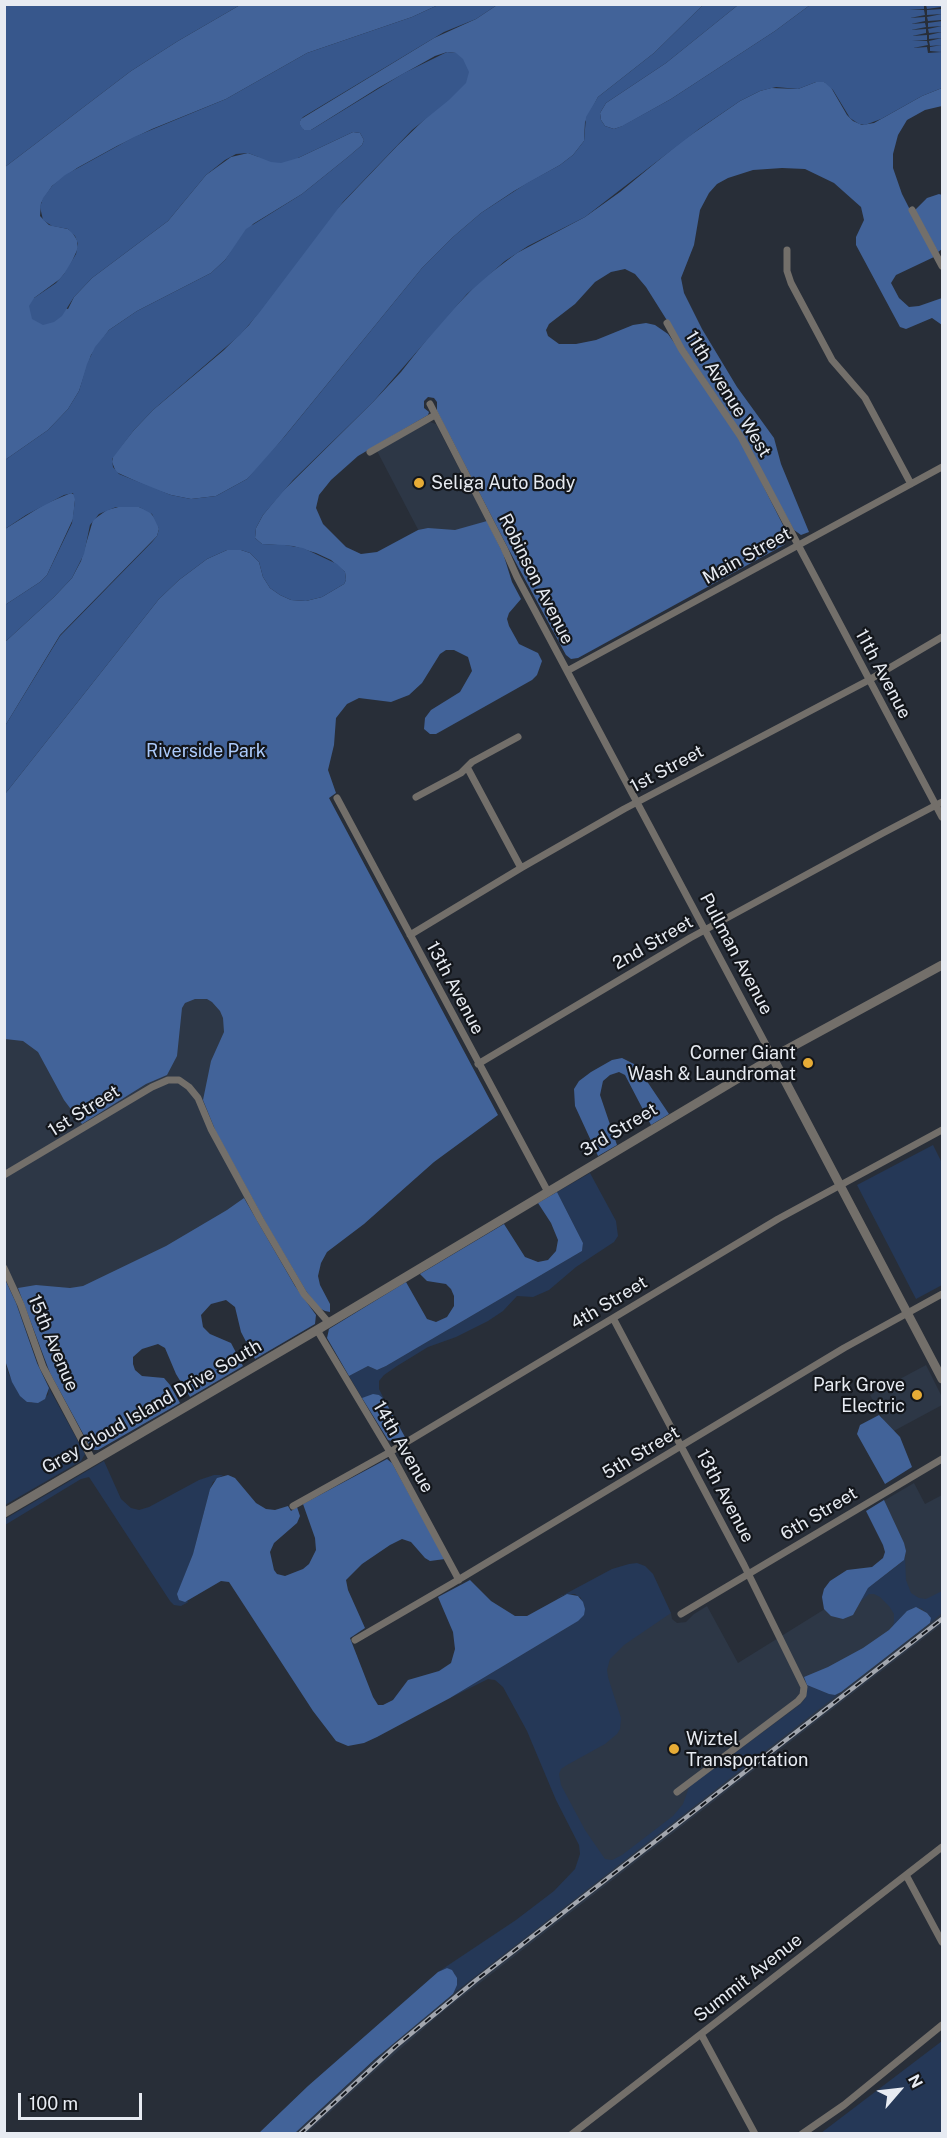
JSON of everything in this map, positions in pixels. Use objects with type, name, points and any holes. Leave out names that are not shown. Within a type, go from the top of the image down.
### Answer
[{"type":"street","points":[[912,210],[942,266]]},
{"type":"street","points":[[787,250],[787,271],[791,283],[832,360],[865,398],[911,484]]},
{"type":"street","name":"11th Avenue West","points":[[667,323],[682,350],[735,426],[798,546]]},
{"type":"street","name":"Robinson Avenue","points":[[430,404],[517,578],[567,671]]},
{"type":"street","points":[[370,452],[435,415]]},
{"type":"street","name":"Main Street","points":[[567,671],[942,467]]},
{"type":"street","name":"11th Avenue","points":[[798,546],[869,680],[939,804],[942,817]]},
{"type":"street","name":"1st Street","points":[[410,935],[637,802],[869,680],[942,637]]},
{"type":"street","name":"Pullman Avenue","points":[[567,671],[942,1379]]},
{"type":"street","points":[[416,796],[461,773],[472,762],[518,738]]},
{"type":"street","points":[[467,767],[521,868]]},
{"type":"street","name":"13th Avenue","points":[[337,798],[548,1192]]},
{"type":"street","name":"2nd Street","points":[[478,1064],[704,930],[939,804]]},
{"type":"street","name":"3rd Street","points":[[317,1330],[773,1058],[942,965]]},
{"type":"street","name":"1st Street","points":[[4,1175],[155,1085],[172,1079],[181,1081],[195,1094],[211,1129],[304,1294],[328,1323]]},
{"type":"street","name":"4th Street","points":[[293,1506],[390,1452],[778,1219],[942,1130]]},
{"type":"street","name":"15th Avenue","points":[[4,1268],[21,1305],[45,1372],[93,1461]]},
{"type":"street","name":"5th Street","points":[[355,1640],[459,1580],[844,1348],[942,1294]]},
{"type":"street","name":"13th Avenue","points":[[614,1318],[749,1574],[802,1681],[804,1692],[797,1703],[677,1792]]},
{"type":"street","name":"Grey Cloud Island Drive South","points":[[4,1513],[317,1330]]},
{"type":"street","name":"14th Avenue","points":[[317,1330],[390,1452],[459,1580]]},
{"type":"street","name":"6th Street","points":[[681,1614],[942,1459]]},
{"type":"street","name":"Summit Avenue","points":[[572,2133],[942,1846]]},
{"type":"street","points":[[906,1875],[942,1942]]},
{"type":"street","points":[[802,2133],[844,2105],[942,2025]]},
{"type":"street","points":[[701,2034],[755,2133]]},
{"type":"shaded area","points":[[5,4],[240,5],[131,71],[5,167]]},
{"type":"shaded area","points":[[438,5],[497,5],[476,19],[444,32],[303,117],[300,125],[304,130],[311,130],[404,73],[447,52],[456,53],[463,59],[469,72],[466,83],[412,130],[343,202],[240,335],[153,410],[134,430],[112,459],[113,467],[119,474],[171,495],[191,499],[216,496],[247,479],[422,268],[481,213],[573,155],[584,141],[586,117],[598,97],[654,53],[703,5],[738,5],[666,63],[606,103],[600,113],[605,126],[614,129],[622,126],[671,99],[775,31],[810,5],[942,5],[942,88],[865,125],[850,118],[833,90],[824,82],[816,82],[798,89],[776,87],[760,91],[740,101],[699,129],[585,217],[528,246],[505,261],[467,294],[373,402],[293,480],[263,515],[256,528],[255,538],[262,544],[303,548],[337,564],[345,572],[344,584],[322,597],[306,601],[291,600],[270,588],[263,577],[259,562],[250,553],[241,550],[227,550],[207,559],[159,599],[5,794],[5,726],[60,636],[152,542],[159,529],[152,514],[139,507],[116,507],[99,514],[90,525],[84,554],[72,578],[5,642],[5,605],[47,575],[72,523],[75,500],[73,493],[64,495],[5,529],[5,460],[48,430],[68,409],[79,391],[95,347],[109,330],[137,311],[211,273],[225,260],[246,229],[302,194],[362,145],[364,140],[360,133],[353,132],[298,158],[281,163],[271,162],[248,153],[236,154],[225,160],[206,175],[168,221],[92,278],[74,297],[62,316],[54,322],[43,325],[32,319],[29,306],[34,298],[56,283],[64,274],[76,254],[78,244],[75,236],[68,229],[52,226],[43,220],[40,207],[43,198],[65,175],[134,137],[226,99],[307,53],[412,17]]},
{"type":"shaded area","points":[[430,422],[436,424],[491,530],[434,560],[377,451]]},
{"type":"shaded area","points":[[343,824],[472,1067],[26,1330],[5,1277],[5,1023]]},
{"type":"shaded area","points":[[933,1145],[942,1163],[942,1285],[916,1299],[857,1185]]},
{"type":"shaded area","points":[[590,1173],[616,1221],[618,1236],[614,1242],[576,1267],[549,1290],[533,1297],[517,1296],[503,1311],[488,1321],[456,1337],[428,1347],[397,1366],[379,1381],[379,1389],[384,1399],[379,1395],[362,1398],[349,1376],[368,1366],[377,1370],[386,1366],[582,1251],[583,1243],[557,1192]]},
{"type":"shaded area","points":[[4,1360],[9,1375],[27,1402],[32,1403],[48,1395],[49,1388],[85,1454],[81,1461],[5,1505]]},
{"type":"shaded area","points":[[926,1365],[942,1397],[942,1405],[890,1433],[870,1395]]},
{"type":"shaded area","points":[[104,1461],[121,1499],[131,1508],[139,1510],[199,1480],[214,1475],[223,1475],[213,1482],[210,1489],[193,1554],[179,1590],[188,1602],[192,1600],[181,1606],[174,1605],[170,1601],[89,1477],[81,1479],[5,1525],[5,1519]]},
{"type":"shaded area","points":[[914,1483],[925,1504],[942,1495],[942,1624],[445,2010],[307,2133],[294,2134],[402,2035],[606,1873],[494,1663],[652,1579],[672,1619],[677,1623],[686,1622],[707,1606],[738,1663],[902,1561],[873,1507]]},
{"type":"shaded area","points":[[905,1557],[906,1580],[911,1593],[926,1599],[942,1591],[942,1613],[928,1625],[931,1622],[930,1616],[921,1608],[913,1608],[904,1614],[892,1628],[894,1614],[880,1597],[869,1594],[860,1602],[868,1588],[901,1563]]},
{"type":"shaded area","points":[[637,1563],[645,1566],[653,1574],[671,1613],[624,1645],[610,1659],[608,1677],[621,1718],[617,1734],[605,1744],[561,1769],[559,1774],[561,1785],[585,1830],[605,1859],[612,1860],[622,1855],[673,1816],[683,1804],[689,1787],[801,1704],[806,1697],[807,1685],[829,1694],[835,1695],[841,1692],[453,1994],[455,1974],[447,1968],[438,1972],[516,1920],[554,1891],[575,1869],[580,1854],[579,1845],[556,1800],[527,1731],[503,1687],[495,1680],[488,1679],[450,1698],[570,1626],[584,1615],[581,1598],[575,1594],[564,1595],[612,1569]]},
{"type":"shaded area","points":[[942,2041],[942,2133],[821,2133]]},
{"type":"green space","points":[[240,5],[438,5],[412,17],[307,53],[226,99],[117,146],[77,168],[52,186],[41,203],[40,216],[49,225],[72,232],[77,240],[78,248],[69,268],[60,279],[34,298],[68,309],[74,297],[92,278],[168,221],[206,175],[231,157],[248,153],[259,157],[298,158],[353,132],[360,133],[364,140],[362,145],[302,194],[253,224],[225,260],[211,273],[137,311],[109,330],[91,355],[79,391],[68,409],[48,430],[5,460],[5,167],[131,71]]},
{"type":"green space","points":[[497,5],[703,5],[654,53],[598,97],[585,122],[584,141],[573,155],[481,213],[422,268],[262,464],[247,479],[216,496],[191,499],[151,488],[116,472],[112,462],[113,456],[134,430],[153,410],[224,350],[249,325],[334,212],[428,116],[456,53],[447,52],[435,56],[311,130],[302,129],[299,123],[301,119],[434,38],[476,19]]},
{"type":"green space","points":[[738,5],[810,5],[775,31],[671,99],[623,126],[614,129],[605,126],[600,113],[606,103],[666,63]]},
{"type":"green space","name":"Riverside Park","points":[[816,82],[829,84],[847,115],[862,125],[874,123],[922,96],[942,88],[942,106],[925,110],[907,120],[898,135],[893,154],[893,168],[902,194],[934,257],[896,275],[891,283],[899,298],[909,307],[942,298],[942,325],[932,318],[906,329],[900,327],[856,245],[856,237],[864,220],[861,207],[834,183],[805,169],[753,170],[717,184],[700,210],[694,245],[681,278],[684,293],[702,329],[737,387],[774,438],[781,464],[809,532],[801,535],[794,530],[729,414],[646,287],[635,274],[625,269],[611,272],[595,282],[575,304],[549,324],[546,330],[548,336],[559,344],[576,344],[596,340],[633,325],[646,323],[655,325],[668,334],[738,436],[787,533],[788,539],[784,545],[578,658],[571,659],[566,655],[509,550],[437,411],[437,402],[434,398],[428,397],[424,401],[424,408],[429,412],[428,415],[358,456],[331,480],[319,495],[316,508],[323,524],[346,547],[361,554],[377,552],[418,530],[428,528],[455,530],[487,521],[503,553],[512,582],[521,599],[509,613],[507,619],[509,626],[519,644],[538,653],[542,661],[537,675],[532,680],[436,734],[430,734],[424,729],[425,718],[431,710],[460,692],[472,671],[468,657],[454,650],[446,650],[440,654],[422,683],[409,695],[391,702],[359,698],[347,704],[336,718],[334,745],[328,770],[336,793],[329,798],[498,1115],[434,1162],[364,1224],[327,1252],[318,1276],[330,1304],[330,1312],[325,1311],[319,1308],[306,1291],[268,1227],[216,1132],[203,1100],[211,1061],[224,1032],[223,1018],[212,1002],[207,999],[195,999],[185,1003],[182,1008],[177,1056],[167,1075],[146,1084],[82,1124],[64,1100],[38,1052],[23,1041],[5,1039],[5,794],[159,599],[207,559],[227,550],[241,550],[250,553],[259,562],[263,577],[270,588],[291,600],[306,601],[322,597],[344,584],[345,572],[331,560],[293,546],[262,544],[255,538],[256,528],[263,515],[281,493],[373,402],[401,372],[439,324],[480,281],[517,253],[585,217],[620,192],[682,141],[740,101],[771,88],[798,89]]},
{"type":"green space","points":[[942,195],[942,249],[938,252],[915,210],[927,198]]},
{"type":"green space","points":[[71,493],[75,495],[73,519],[47,575],[5,605],[5,529],[45,504]]},
{"type":"green space","points":[[122,506],[139,507],[149,511],[157,521],[159,529],[157,536],[60,635],[5,726],[5,642],[72,578],[81,561],[93,520],[107,510]]},
{"type":"green space","points":[[622,1058],[636,1065],[669,1114],[651,1125],[625,1075],[619,1072],[610,1075],[603,1081],[600,1095],[617,1145],[598,1156],[575,1106],[574,1089],[579,1081],[591,1072],[612,1060]]},
{"type":"green space","points":[[557,1192],[583,1243],[582,1251],[386,1366],[377,1370],[368,1366],[349,1376],[327,1338],[329,1329],[406,1282],[427,1319],[436,1322],[447,1317],[454,1306],[451,1289],[446,1284],[427,1281],[420,1274],[504,1224],[525,1257],[538,1262],[548,1260],[556,1251],[558,1240],[551,1223],[538,1203]]},
{"type":"green space","points":[[244,1198],[295,1286],[316,1315],[315,1324],[255,1359],[241,1332],[235,1307],[226,1300],[211,1304],[201,1315],[203,1327],[210,1334],[231,1343],[243,1366],[190,1397],[176,1374],[165,1348],[158,1344],[142,1349],[133,1357],[135,1370],[142,1376],[164,1378],[180,1403],[98,1450],[92,1450],[50,1373],[18,1288],[36,1285],[70,1288],[83,1286],[166,1246]]},
{"type":"green space","points":[[4,1277],[49,1388],[45,1399],[38,1403],[27,1402],[20,1396],[12,1382],[5,1360]]},
{"type":"green space","points":[[373,1394],[384,1399],[405,1437],[395,1442],[388,1440],[362,1398]]},
{"type":"green space","points":[[879,1415],[900,1437],[912,1467],[885,1484],[857,1434],[860,1425]]},
{"type":"green space","points":[[387,1459],[392,1463],[445,1559],[430,1561],[411,1542],[402,1539],[362,1564],[346,1580],[348,1590],[365,1628],[350,1638],[378,1705],[393,1700],[408,1680],[439,1671],[451,1663],[455,1649],[453,1632],[438,1597],[470,1580],[491,1601],[515,1616],[527,1616],[567,1594],[578,1596],[585,1609],[584,1615],[578,1621],[450,1698],[377,1737],[364,1743],[348,1746],[336,1741],[313,1711],[229,1582],[221,1581],[185,1602],[179,1600],[177,1594],[193,1554],[210,1489],[217,1478],[228,1475],[235,1478],[256,1503],[266,1509],[275,1510],[288,1506],[291,1511],[297,1507],[300,1516],[297,1523],[274,1543],[270,1552],[274,1570],[277,1574],[285,1576],[309,1564],[316,1550],[315,1538],[303,1504]]},
{"type":"green space","points":[[884,1500],[904,1543],[906,1551],[904,1560],[868,1588],[853,1615],[843,1619],[831,1616],[824,1609],[822,1597],[830,1581],[847,1570],[872,1567],[883,1558],[885,1552],[883,1545],[866,1511]]},
{"type":"green space","points":[[916,1607],[927,1613],[931,1618],[930,1623],[841,1692],[835,1695],[829,1694],[807,1685],[804,1677],[863,1648],[889,1630],[907,1611]]},
{"type":"green space","points":[[447,1968],[452,1970],[457,1978],[453,1994],[375,2059],[295,2133],[259,2133],[308,2086],[438,1972]]},
{"type":"pier","points":[[928,4],[927,9],[941,7],[942,9],[927,10],[927,15],[942,14],[927,17],[928,21],[942,20],[928,23],[928,27],[942,26],[928,29],[929,33],[942,32],[929,35],[929,39],[942,38],[929,41],[930,46],[942,45],[930,47],[930,51],[942,52],[928,53],[927,47],[913,48],[928,45],[927,41],[912,41],[927,40],[927,35],[912,36],[926,33],[926,29],[911,30],[926,27],[925,23],[911,24],[925,21],[925,17],[910,18],[925,15],[924,10],[909,10],[924,9],[924,5],[909,5]]},
{"type":"railway","points":[[300,2134],[396,2046],[475,1981],[942,1619]]},
{"type":"place","name":"Seliga Auto Body","points":[[419,483]]},
{"type":"place","name":"Corner Giant Wash & Laundromat","points":[[808,1063]]},
{"type":"place","name":"Park Grove Electric","points":[[917,1395]]},
{"type":"place","name":"Wiztel Transportation","points":[[674,1749]]}]
